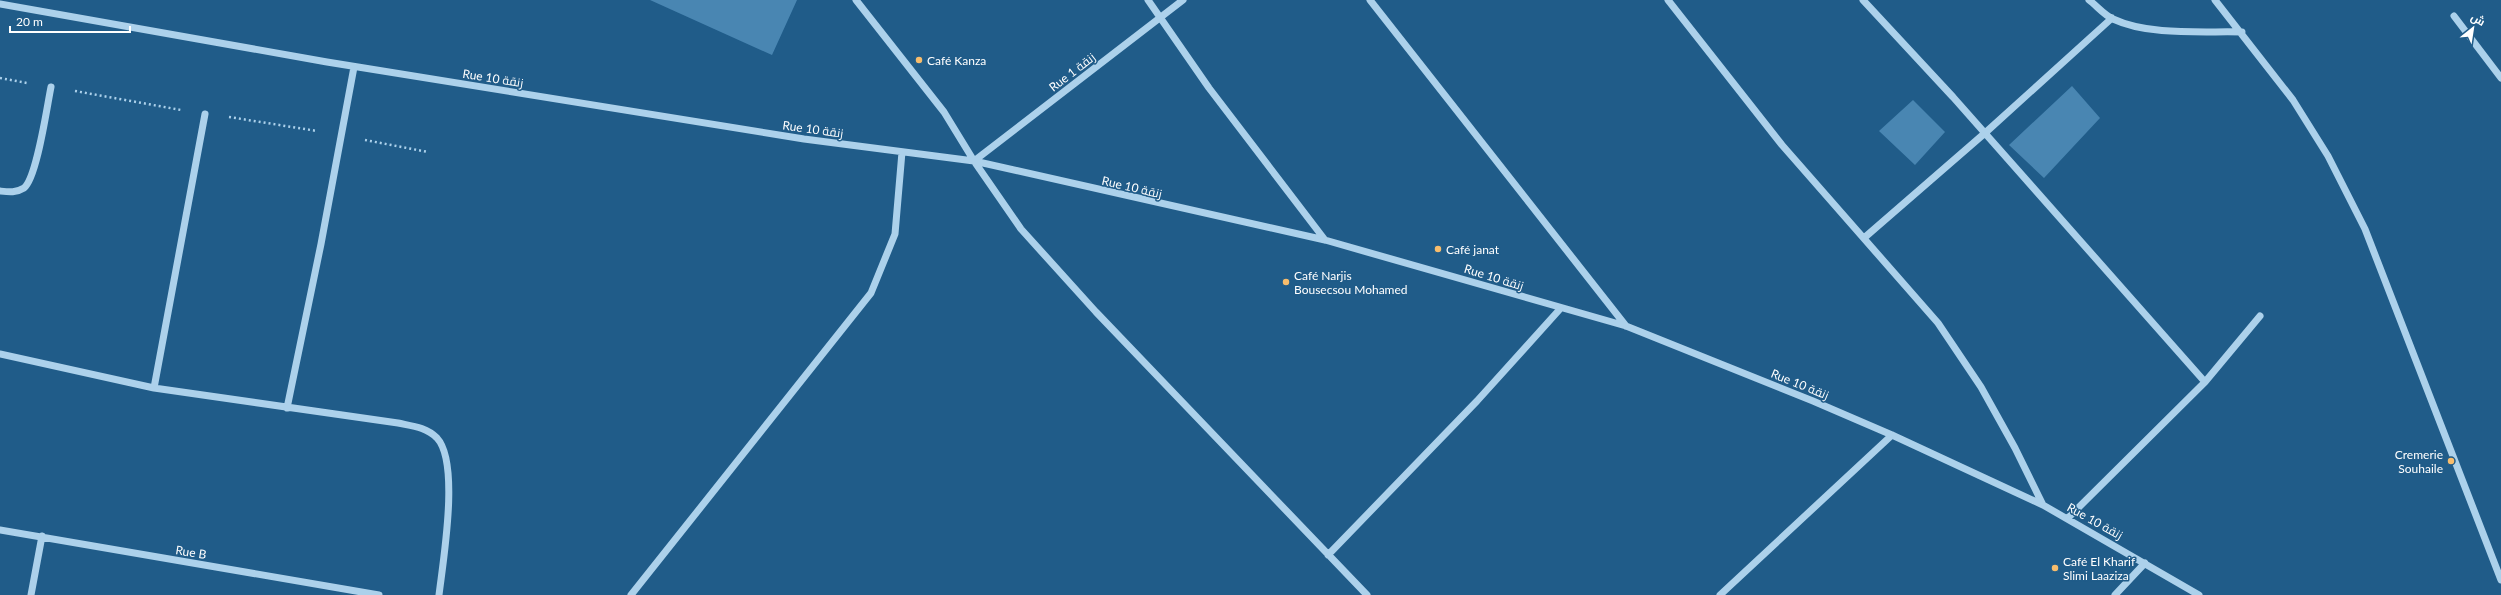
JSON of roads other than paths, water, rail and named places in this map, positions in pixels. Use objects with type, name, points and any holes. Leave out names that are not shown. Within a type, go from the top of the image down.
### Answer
[{"type":"street","points":[[856,0],[944,112],[974,161],[1031,240],[1096,312],[1366,595]]},
{"type":"street","points":[[1148,0],[1210,88],[1325,240]]},
{"type":"street","name":"Rue 1 زنقة","points":[[974,161],[1183,0]]},
{"type":"street","points":[[1370,0],[1626,326]]},
{"type":"street","points":[[1668,0],[1782,145],[1938,323],[1980,387],[2015,448],[2043,505]]},
{"type":"street","points":[[1864,0],[1985,133],[2205,382]]},
{"type":"street","points":[[2089,0],[2112,18],[2136,26],[2169,31],[2242,32]]},
{"type":"street","points":[[2215,0],[2242,32],[2293,100],[2328,156],[2366,229],[2501,580]]},
{"type":"street","name":"Rue 10 زنقة","points":[[0,4],[354,66],[804,139],[974,161],[1325,240],[1560,309],[1626,326],[1892,435],[2043,505],[2068,518],[2199,595]]},
{"type":"street","points":[[2454,16],[2501,78]]},
{"type":"street","points":[[1864,238],[1985,133],[2112,18]]},
{"type":"street","points":[[287,408],[320,252],[340,135],[354,66]]},
{"type":"street","points":[[0,191],[13,192],[25,188],[33,175],[51,87]]},
{"type":"street","points":[[154,388],[205,114]]},
{"type":"street","points":[[631,595],[872,293],[895,234],[902,152]]},
{"type":"street","points":[[1328,555],[1477,401],[1560,309]]},
{"type":"street","points":[[2068,518],[2205,382],[2260,316]]},
{"type":"street","points":[[0,354],[154,388],[413,426],[426,430],[437,438],[441,444],[447,462],[449,491],[439,595]]},
{"type":"street","points":[[1720,595],[1892,435]]},
{"type":"street","name":"Rue B","points":[[0,530],[379,595]]},
{"type":"street","points":[[32,595],[42,536]]},
{"type":"street","points":[[2115,595],[2144,563]]},
{"type":"place","name":"Café Kanza","points":[[919,60]]},
{"type":"place","name":"Café janat","points":[[1438,249]]},
{"type":"place","name":"Café Narjis Bousecsou Mohamed","points":[[1286,282]]},
{"type":"place","name":"Cremerie Souhaile","points":[[2451,461]]},
{"type":"place","name":"Café El Kharif Slimi Laaziza","points":[[2055,568]]}]
